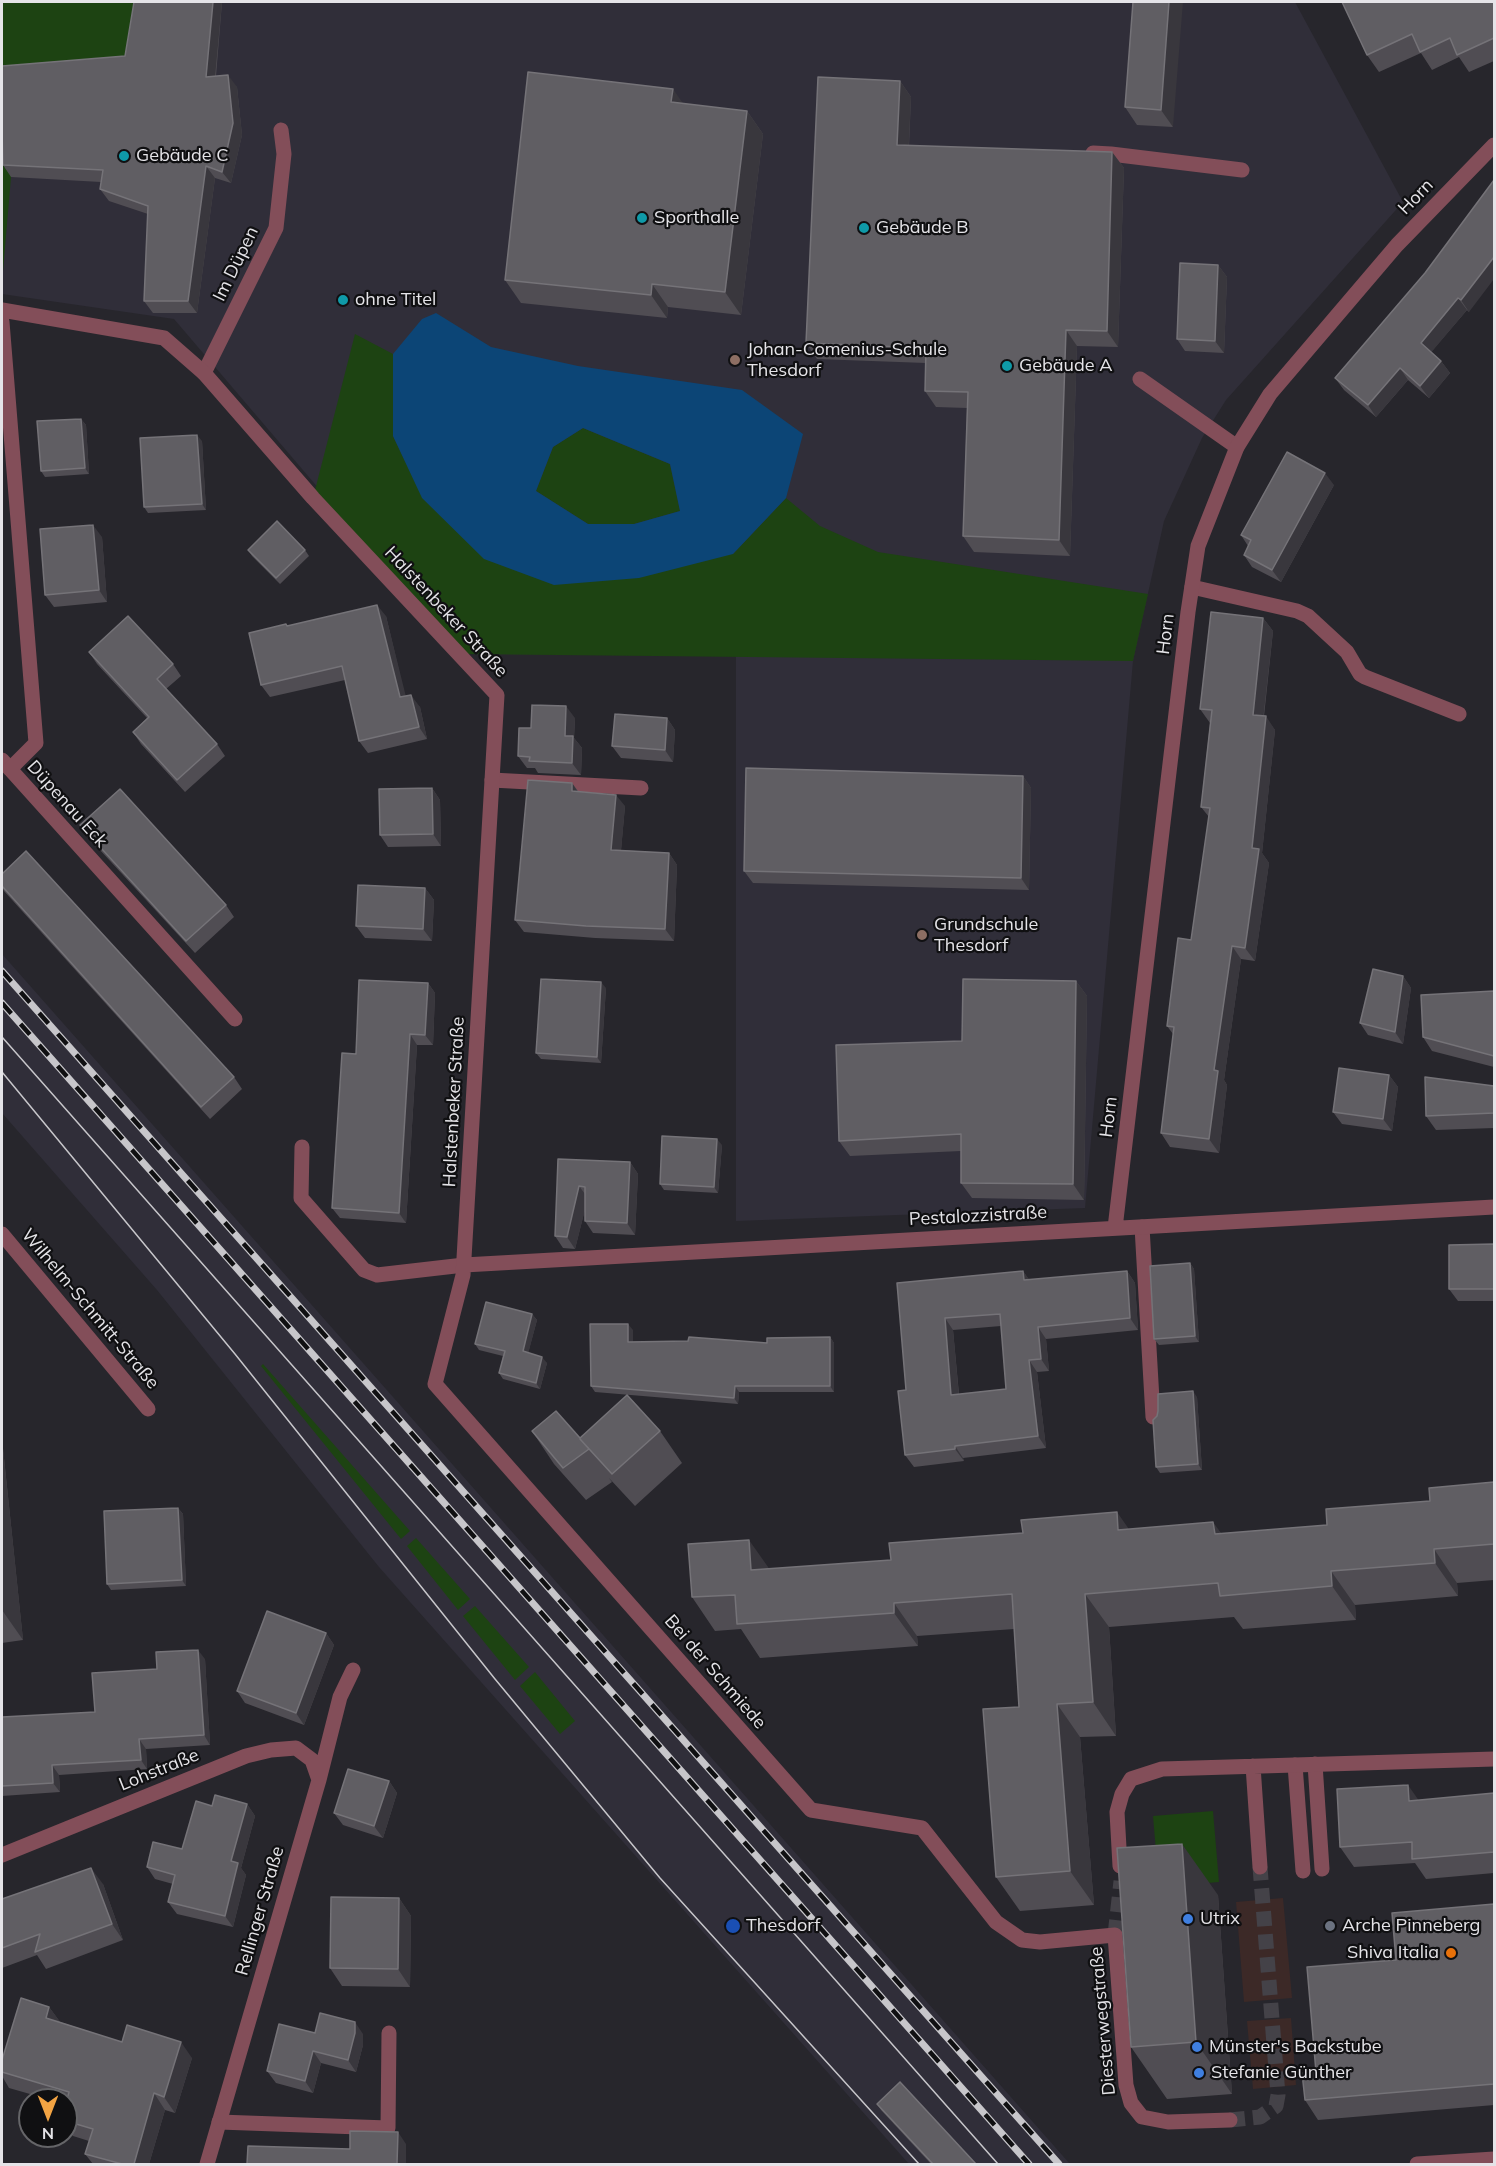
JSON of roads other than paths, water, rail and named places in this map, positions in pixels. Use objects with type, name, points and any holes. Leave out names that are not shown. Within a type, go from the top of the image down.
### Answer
[{"type":"street","name":"Im Düpen","points":[[204,373],[276,228],[284,154],[281,130]]},
{"type":"street","name":"Horn","points":[[1115,1228],[1198,546],[1237,447],[1269,394],[1397,245],[1494,145]]},
{"type":"street","points":[[1076,153],[1111,154],[1242,170]]},
{"type":"street","name":"Halstenbeker Straße","points":[[2,310],[164,338],[204,373],[313,498],[497,695],[464,1265]]},
{"type":"street","name":"Düpenau Eck","points":[[2,322],[36,743],[6,764],[235,1019]]},
{"type":"street","points":[[1140,379],[1237,447]]},
{"type":"street","points":[[1192,586],[1303,614],[1323,628],[1347,652],[1360,674],[1458,714]]},
{"type":"street","points":[[492,780],[641,788]]},
{"type":"street","name":"Pestalozzistraße","points":[[302,1146],[301,1198],[364,1270],[377,1275],[464,1265],[1494,1207]]},
{"type":"street","points":[[1142,1227],[1153,1417]]},
{"type":"street","name":"Wilhelm-Schmitt-Straße","points":[[2,1234],[148,1409]]},
{"type":"street","name":"Bei der Schmiede","points":[[464,1265],[435,1384],[811,1810],[922,1828],[996,1922],[1022,1940],[1040,1942],[1115,1935]]},
{"type":"street","name":"Rellinger Straße","points":[[207,2164],[319,1780],[340,1697],[353,1670]]},
{"type":"street","name":"Lohstraße","points":[[2,1855],[246,1756],[271,1750],[296,1749],[312,1760],[319,1780]]},
{"type":"street","points":[[1121,1881],[1117,1812],[1122,1794],[1131,1779],[1162,1769],[1494,1759]]},
{"type":"street","points":[[1315,1764],[1322,1869]]},
{"type":"street","points":[[1295,1765],[1303,1871]]},
{"type":"street","points":[[1253,1766],[1260,1867]]},
{"type":"street","name":"Diesterwegstraße","points":[[1115,1935],[1126,2085],[1131,2103],[1142,2117],[1154,2121],[1230,2120]]},
{"type":"street","points":[[219,2122],[388,2128],[389,2034]]},
{"type":"street","points":[[1417,2164],[1494,2158]]},
{"type":"water","points":[[436,313],[491,347],[578,366],[742,390],[803,434],[786,498],[733,554],[639,578],[554,585],[484,559],[422,498],[393,436],[393,354],[422,319]],"holes":[[[583,428],[670,464],[680,511],[634,524],[588,524],[536,491],[553,447]]]},
{"type":"tunnel","points":[[1230,2120],[1260,2117],[1276,2106],[1278,2095],[1260,1867]]},
{"type":"tunnel","points":[[1115,1935],[1121,1881]]},
{"type":"tram line","points":[[2,1037],[998,2164]]},
{"type":"tram line","points":[[2,1072],[235,1354],[495,1679],[660,1878],[919,2164]]},
{"type":"railway","points":[[2,971],[1059,2164]]},
{"type":"railway","points":[[2,1003],[1029,2164]]},
{"type":"place","name":"Gebäude C","points":[[124,156]]},
{"type":"place","name":"Sporthalle","points":[[642,218]]},
{"type":"place","name":"Gebäude B","points":[[864,228]]},
{"type":"place","name":"ohne Titel","points":[[343,300]]},
{"type":"place","name":"Johan-Comenius-Schule Thesdorf","points":[[735,360]]},
{"type":"place","name":"Gebäude A","points":[[1007,366]]},
{"type":"place","name":"Grundschule Thesdorf","points":[[922,935]]},
{"type":"place","name":"Utrix","points":[[1188,1919]]},
{"type":"place","name":"Thesdorf","points":[[733,1926]]},
{"type":"place","name":"Arche Pinneberg","points":[[1330,1926]]},
{"type":"place","name":"Shiva Italia","points":[[1451,1953]]},
{"type":"place","name":"Münster's Backstube","points":[[1197,2047]]},
{"type":"place","name":"Stefanie Günther","points":[[1199,2073]]}]
